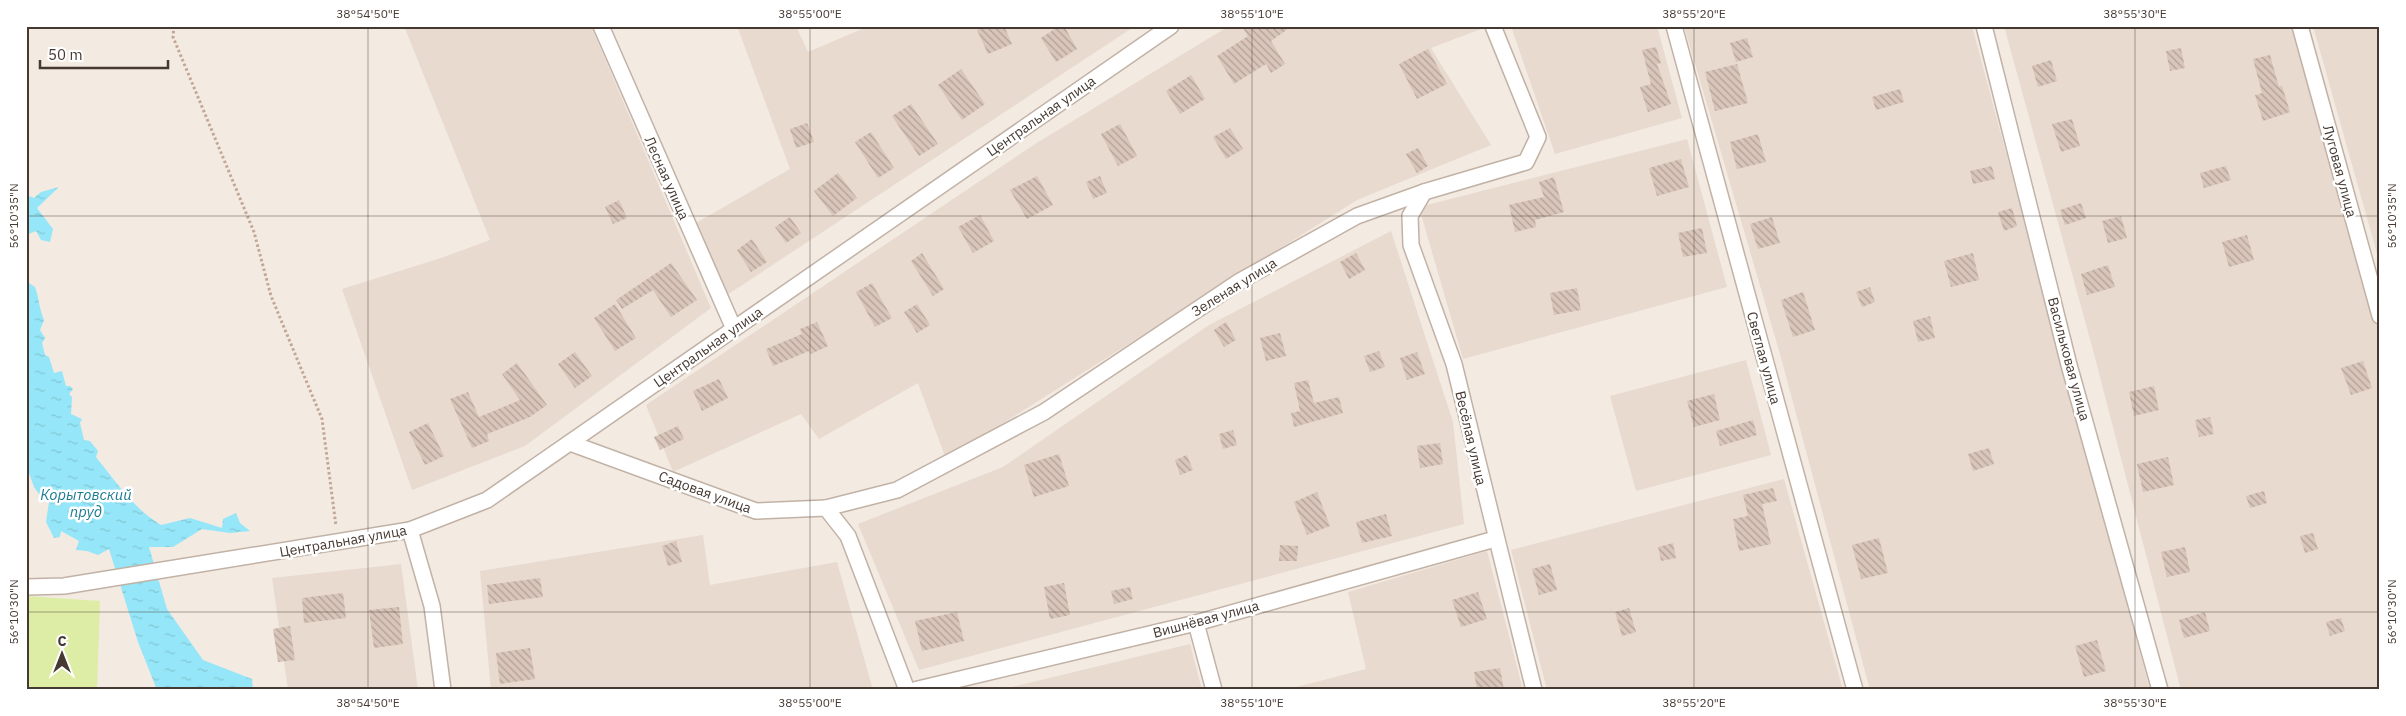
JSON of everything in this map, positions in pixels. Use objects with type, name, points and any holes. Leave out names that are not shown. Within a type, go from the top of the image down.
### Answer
[{"type":"street","name":"Лесная улица","points":[[601,26],[734,329]]},
{"type":"street","name":"Центральная улица","points":[[26,587],[64,586],[410,530],[487,500],[1171,26]]},
{"type":"street","name":"Зеленая улица","points":[[826,508],[897,490],[1044,412],[1240,281],[1357,216],[1424,192],[1526,162],[1538,137],[1493,26]]},
{"type":"street","name":"Светлая улица","points":[[1674,26],[1855,690]]},
{"type":"street","name":"Васильковая улица","points":[[1984,26],[2070,365],[2160,690]]},
{"type":"street","name":"Луговая улица","points":[[2300,26],[2380,316]]},
{"type":"street","name":"Весёлая улица","points":[[1424,192],[1410,216],[1411,245],[1454,364],[1495,539],[1534,690]]},
{"type":"street","name":"Садовая улица","points":[[570,443],[756,511],[826,508]]},
{"type":"street","points":[[826,508],[848,536],[907,690]]},
{"type":"street","points":[[410,530],[432,606],[442,690]]},
{"type":"street","name":"Вишнёвая улица","points":[[914,690],[1196,623],[1495,539]]},
{"type":"street","points":[[1196,623],[1214,690]]},
{"type":"path","points":[[174,26],[173,37],[254,232],[271,296],[322,419],[338,542]]},
{"type":"shaded area","points":[[404,26],[591,26],[711,308],[525,446],[412,490],[342,289],[441,258],[490,240]]},
{"type":"shaded area","points":[[737,26],[796,26],[808,52],[869,26],[1135,26],[724,297],[696,223],[790,169]]},
{"type":"shaded area","points":[[1229,26],[1489,26],[1431,48],[1491,145],[1357,200],[946,459],[918,383],[819,439],[801,414],[673,472],[646,405],[1035,144]]},
{"type":"shaded area","points":[[1511,26],[1657,26],[1682,118],[1555,154]]},
{"type":"shaded area","points":[[1684,26],[1972,26],[2150,690],[1870,690],[1780,354]]},
{"type":"shaded area","points":[[2004,26],[2293,26],[2380,336],[2380,690],[2181,690],[2093,350]]},
{"type":"shaded area","points":[[2313,26],[2380,26],[2380,264]]},
{"type":"shaded area","points":[[1687,139],[1727,287],[1463,359],[1419,207]]},
{"type":"shaded area","points":[[1391,231],[1453,422],[1464,524],[919,670],[858,524],[1003,467],[1209,325]]},
{"type":"shaded area","points":[[1746,360],[1771,455],[1636,491],[1610,396]]},
{"type":"shaded area","points":[[1784,479],[1843,690],[1547,690],[1511,550]]},
{"type":"shaded area","points":[[703,535],[710,585],[837,562],[873,690],[491,690],[480,571]]},
{"type":"shaded area","points":[[1487,551],[1523,690],[1285,690],[1366,669],[1348,592]]},
{"type":"shaded area","points":[[401,564],[418,690],[288,690],[272,578]]},
{"type":"shaded area","points":[[1190,644],[1202,690],[999,690]]},
{"type":"green space","points":[[26,596],[100,601],[97,690],[26,690]]},
{"type":"water","points":[[59,187],[37,208],[53,229],[50,242],[41,240],[36,231],[26,235],[26,195],[34,198],[41,192]]},
{"type":"water","name":"Корытовский пруд","points":[[26,273],[29,283],[35,287],[44,320],[40,330],[45,338],[42,343],[45,355],[49,357],[54,373],[62,371],[66,386],[70,386],[73,389],[69,394],[72,397],[71,414],[82,419],[80,423],[84,440],[90,441],[98,451],[96,457],[126,494],[151,519],[161,525],[190,518],[222,528],[223,519],[236,513],[240,523],[250,531],[230,533],[202,529],[173,547],[149,547],[167,609],[203,660],[252,679],[253,690],[157,690],[138,642],[109,549],[98,555],[76,550],[79,541],[61,531],[60,537],[54,538],[46,522],[49,502],[44,501],[34,487],[26,465]]},
{"type":"building","points":[[986,26],[1004,26],[1012,44],[988,54],[977,30]]},
{"type":"building","points":[[1059,26],[1064,26],[1077,49],[1056,62],[1041,38]]},
{"type":"building","points":[[1242,26],[1292,26],[1271,41],[1285,64],[1271,73],[1266,64],[1234,84],[1217,56],[1248,36]]},
{"type":"building","points":[[1747,38],[1753,57],[1736,62],[1730,43]]},
{"type":"building","points":[[1656,47],[1661,63],[1657,64],[1671,104],[1648,112],[1640,87],[1651,84],[1642,50]]},
{"type":"building","points":[[2181,48],[2185,68],[2170,71],[2166,51]]},
{"type":"building","points":[[1428,49],[1447,84],[1417,99],[1399,64]]},
{"type":"building","points":[[2270,55],[2279,87],[2282,86],[2290,112],[2263,121],[2255,95],[2262,93],[2253,59]]},
{"type":"building","points":[[2051,60],[2057,81],[2038,87],[2032,66]]},
{"type":"building","points":[[1737,64],[1748,103],[1715,111],[1705,72]]},
{"type":"building","points":[[961,69],[985,104],[962,120],[938,85]]},
{"type":"building","points":[[1191,75],[1205,99],[1180,114],[1166,91]]},
{"type":"building","points":[[1900,89],[1904,102],[1876,110],[1872,97]]},
{"type":"building","points":[[911,104],[938,144],[919,156],[892,116]]},
{"type":"building","points":[[2072,119],[2080,146],[2061,152],[2052,124]]},
{"type":"building","points":[[807,123],[814,142],[796,148],[790,129]]},
{"type":"building","points":[[1120,124],[1137,156],[1118,166],[1101,134]]},
{"type":"building","points":[[1230,128],[1243,149],[1226,159],[1213,137]]},
{"type":"building","points":[[871,132],[894,168],[878,178],[855,142]]},
{"type":"building","points":[[1758,134],[1766,162],[1737,169],[1730,142]]},
{"type":"building","points":[[1418,148],[1428,166],[1417,173],[1406,154]]},
{"type":"building","points":[[1681,159],[1689,187],[1657,196],[1649,168]]},
{"type":"building","points":[[1992,166],[1995,179],[1973,184],[1970,171]]},
{"type":"building","points":[[2226,166],[2231,180],[2204,188],[2200,173]]},
{"type":"building","points":[[838,173],[857,198],[833,216],[814,191]]},
{"type":"building","points":[[1037,176],[1053,205],[1027,219],[1010,190]]},
{"type":"building","points":[[1100,176],[1107,193],[1093,199],[1086,182]]},
{"type":"building","points":[[1554,177],[1564,212],[1535,220],[1536,227],[1515,232],[1509,205],[1544,197],[1539,182]]},
{"type":"building","points":[[619,200],[627,218],[613,224],[605,207]]},
{"type":"building","points":[[2081,203],[2086,218],[2065,225],[2060,210]]},
{"type":"building","points":[[2012,208],[2017,226],[2004,231],[1998,212]]},
{"type":"building","points":[[980,215],[994,241],[973,253],[958,227]]},
{"type":"building","points":[[2121,216],[2127,238],[2108,243],[2102,221]]},
{"type":"building","points":[[790,217],[801,233],[786,243],[775,227]]},
{"type":"building","points":[[1772,217],[1780,243],[1758,249],[1750,224]]},
{"type":"building","points":[[1702,228],[1707,253],[1683,257],[1678,233]]},
{"type":"building","points":[[2247,235],[2254,260],[2229,267],[2222,242]]},
{"type":"building","points":[[752,239],[767,262],[751,272],[737,250]]},
{"type":"building","points":[[922,253],[944,289],[933,296],[911,261]]},
{"type":"building","points":[[1356,253],[1365,270],[1349,279],[1340,262]]},
{"type":"building","points":[[1973,253],[1979,280],[1951,287],[1944,261]]},
{"type":"building","points":[[671,263],[697,300],[671,317],[653,290],[622,309],[616,300]]},
{"type":"building","points":[[2108,265],[2115,287],[2087,295],[2081,274]]},
{"type":"building","points":[[872,283],[892,318],[875,327],[856,292]]},
{"type":"building","points":[[1870,287],[1875,302],[1862,307],[1856,292]]},
{"type":"building","points":[[1577,288],[1581,310],[1554,315],[1550,293]]},
{"type":"building","points":[[1803,292],[1815,330],[1793,337],[1781,300]]},
{"type":"building","points":[[615,304],[636,338],[615,351],[594,318]]},
{"type":"building","points":[[917,304],[930,325],[917,333],[904,312]]},
{"type":"building","points":[[1930,316],[1935,338],[1918,342],[1913,321]]},
{"type":"building","points":[[817,322],[828,346],[811,354],[809,351],[773,366],[766,349],[802,334],[800,329]]},
{"type":"building","points":[[1226,322],[1236,340],[1224,347],[1214,330]]},
{"type":"building","points":[[1280,333],[1286,356],[1266,361],[1260,338]]},
{"type":"building","points":[[1379,351],[1385,367],[1370,372],[1364,356]]},
{"type":"building","points":[[575,352],[592,376],[575,388],[558,364]]},
{"type":"building","points":[[1417,352],[1425,374],[1407,380],[1400,358]]},
{"type":"building","points":[[2363,361],[2372,388],[2351,395],[2341,368]]},
{"type":"building","points":[[517,363],[547,405],[530,417],[487,434],[489,441],[472,448],[450,399],[468,392],[479,417],[520,400],[502,374]]},
{"type":"building","points":[[719,379],[728,398],[702,411],[693,391]]},
{"type":"building","points":[[1308,380],[1314,403],[1339,397],[1343,413],[1294,427],[1291,413],[1300,411],[1294,383]]},
{"type":"building","points":[[2154,386],[2159,410],[2134,416],[2129,392]]},
{"type":"building","points":[[1714,394],[1720,420],[1694,427],[1687,401]]},
{"type":"building","points":[[2210,417],[2214,434],[2199,437],[2195,420]]},
{"type":"building","points":[[1753,420],[1757,435],[1720,446],[1716,431]]},
{"type":"building","points":[[428,423],[444,456],[425,465],[409,432]]},
{"type":"building","points":[[678,426],[684,439],[660,450],[654,437]]},
{"type":"building","points":[[1233,430],[1237,445],[1223,449],[1219,434]]},
{"type":"building","points":[[1440,443],[1443,464],[1420,468],[1417,446]]},
{"type":"building","points":[[1989,448],[1994,464],[1973,471],[1968,454]]},
{"type":"building","points":[[1059,454],[1069,486],[1034,497],[1024,465]]},
{"type":"building","points":[[1187,455],[1193,470],[1180,475],[1175,460]]},
{"type":"building","points":[[2168,457],[2174,485],[2143,492],[2137,464]]},
{"type":"building","points":[[1773,488],[1777,501],[1762,504],[1771,544],[1739,551],[1733,519],[1748,516],[1743,495]]},
{"type":"building","points":[[2264,491],[2267,503],[2250,508],[2246,496]]},
{"type":"building","points":[[1317,492],[1330,526],[1307,535],[1294,502]]},
{"type":"building","points":[[1386,514],[1392,536],[1362,543],[1356,522]]},
{"type":"building","points":[[2313,533],[2318,549],[2305,553],[2300,536]]},
{"type":"building","points":[[1879,538],[1888,573],[1861,579],[1852,545]]},
{"type":"building","points":[[676,541],[682,562],[668,566],[662,546]]},
{"type":"building","points":[[1673,543],[1676,558],[1661,561],[1658,547]]},
{"type":"building","points":[[1280,545],[1298,546],[1297,561],[1279,561]]},
{"type":"building","points":[[2185,547],[2190,572],[2167,577],[2161,552]]},
{"type":"building","points":[[1550,564],[1557,590],[1539,595],[1532,569]]},
{"type":"building","points":[[540,578],[543,597],[489,604],[487,585]]},
{"type":"building","points":[[1064,583],[1070,615],[1050,619],[1044,587]]},
{"type":"building","points":[[1130,587],[1133,599],[1114,604],[1111,591]]},
{"type":"building","points":[[1478,592],[1487,619],[1461,627],[1452,600]]},
{"type":"building","points":[[343,593],[346,618],[304,623],[302,598]]},
{"type":"building","points":[[399,607],[403,644],[374,648],[369,610]]},
{"type":"building","points":[[1629,608],[1636,632],[1622,636],[1615,612]]},
{"type":"building","points":[[957,612],[964,641],[922,651],[915,621]]},
{"type":"building","points":[[2205,612],[2210,631],[2184,638],[2179,620]]},
{"type":"building","points":[[2341,618],[2345,631],[2330,636],[2326,622]]},
{"type":"building","points":[[290,626],[295,660],[278,662],[273,629]]},
{"type":"building","points":[[2097,640],[2106,671],[2084,677],[2075,646]]},
{"type":"building","points":[[530,648],[535,679],[500,684],[496,653]]},
{"type":"building","points":[[1500,668],[1504,690],[1477,690],[1474,672]]}]
